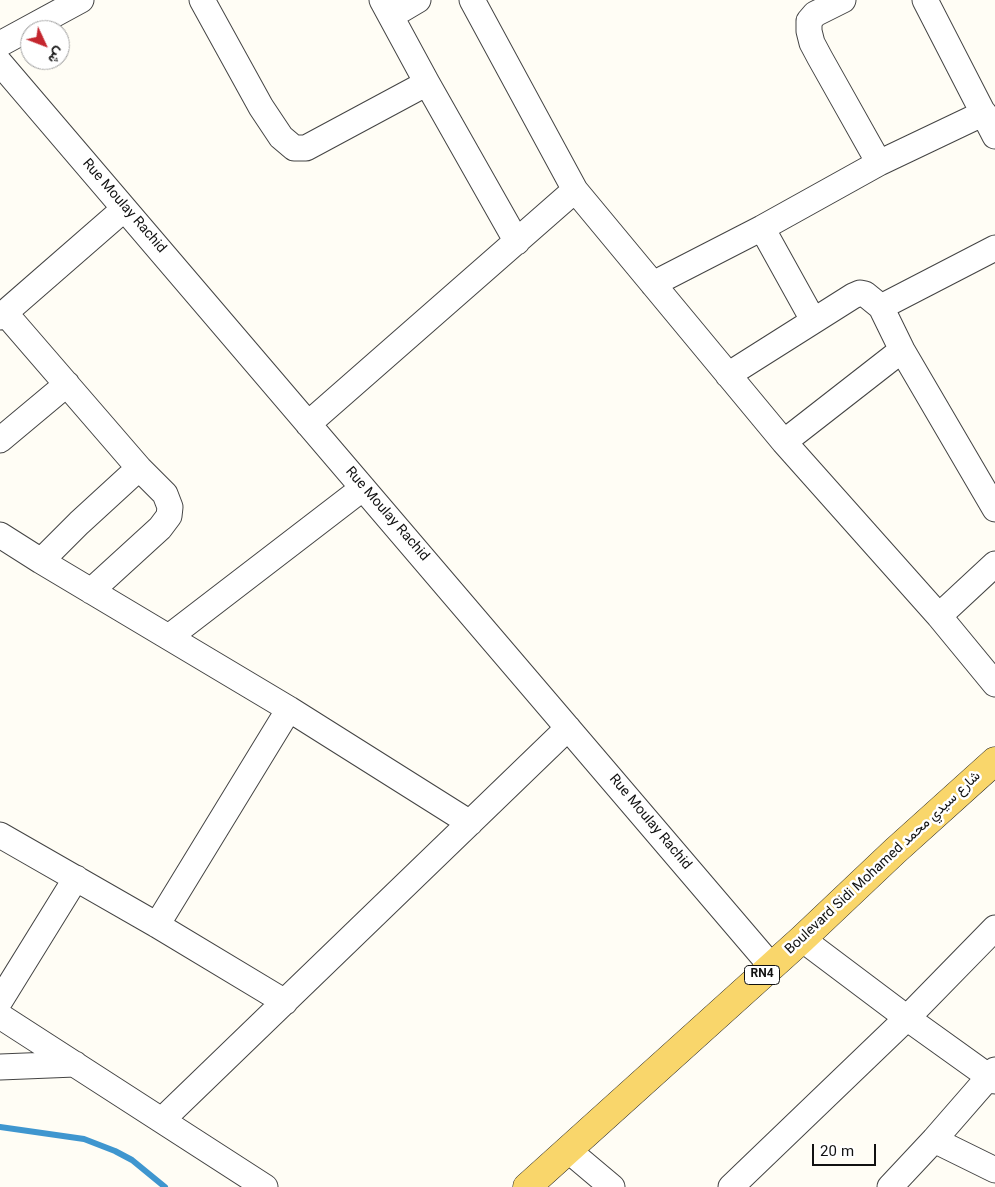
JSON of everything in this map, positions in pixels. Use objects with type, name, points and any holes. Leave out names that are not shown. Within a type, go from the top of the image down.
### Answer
[{"type":"main road","name":"Boulevard Sidi Mohamed شارع سيدي محمد","points":[[527,1187],[802,940],[895,851],[995,761]]},
{"type":"street","points":[[0,44],[81,0]]},
{"type":"street","points":[[202,0],[261,108],[281,137],[294,148],[306,148],[427,83]]},
{"type":"street","points":[[418,0],[387,8],[517,242]]},
{"type":"street","points":[[472,0],[574,190],[784,442],[939,616],[995,684]]},
{"type":"street","points":[[843,0],[815,14],[809,21],[809,31],[820,58],[879,163]]},
{"type":"street","points":[[925,0],[995,136]]},
{"type":"street","name":"Rue Moulay Rachid","points":[[0,63],[772,967]]},
{"type":"street","points":[[653,284],[762,228],[879,163],[984,113]]},
{"type":"street","points":[[308,424],[574,190]]},
{"type":"street","points":[[91,591],[160,528],[169,516],[170,507],[165,494],[139,468],[67,384],[2,315],[124,209]]},
{"type":"street","points":[[762,228],[813,320]]},
{"type":"street","points":[[881,307],[995,248]]},
{"type":"street","points":[[728,375],[813,320],[860,294],[871,297],[881,307],[902,350],[995,510]]},
{"type":"street","points":[[784,442],[902,350]]},
{"type":"street","points":[[0,440],[67,384]]},
{"type":"street","points":[[41,561],[139,468]]},
{"type":"street","points":[[170,637],[363,488]]},
{"type":"street","points":[[0,535],[289,709],[470,823]]},
{"type":"street","points":[[939,616],[995,564]]},
{"type":"street","points":[[157,925],[289,709]]},
{"type":"street","points":[[162,1120],[568,728]]},
{"type":"street","points":[[0,835],[157,925],[285,1002]]},
{"type":"street","points":[[0,1001],[76,878]]},
{"type":"street","points":[[731,1187],[907,1018],[995,928]]},
{"type":"street","points":[[802,940],[907,1018],[993,1076],[890,1187]]},
{"type":"street","points":[[0,1016],[265,1187]]},
{"type":"street","points":[[0,1067],[75,1064]]},
{"type":"street","points":[[934,1140],[995,1170]]},
{"type":"street","points":[[568,1150],[612,1187]]},
{"type":"waterway","points":[[0,1127],[84,1139],[132,1160],[165,1187]]}]
